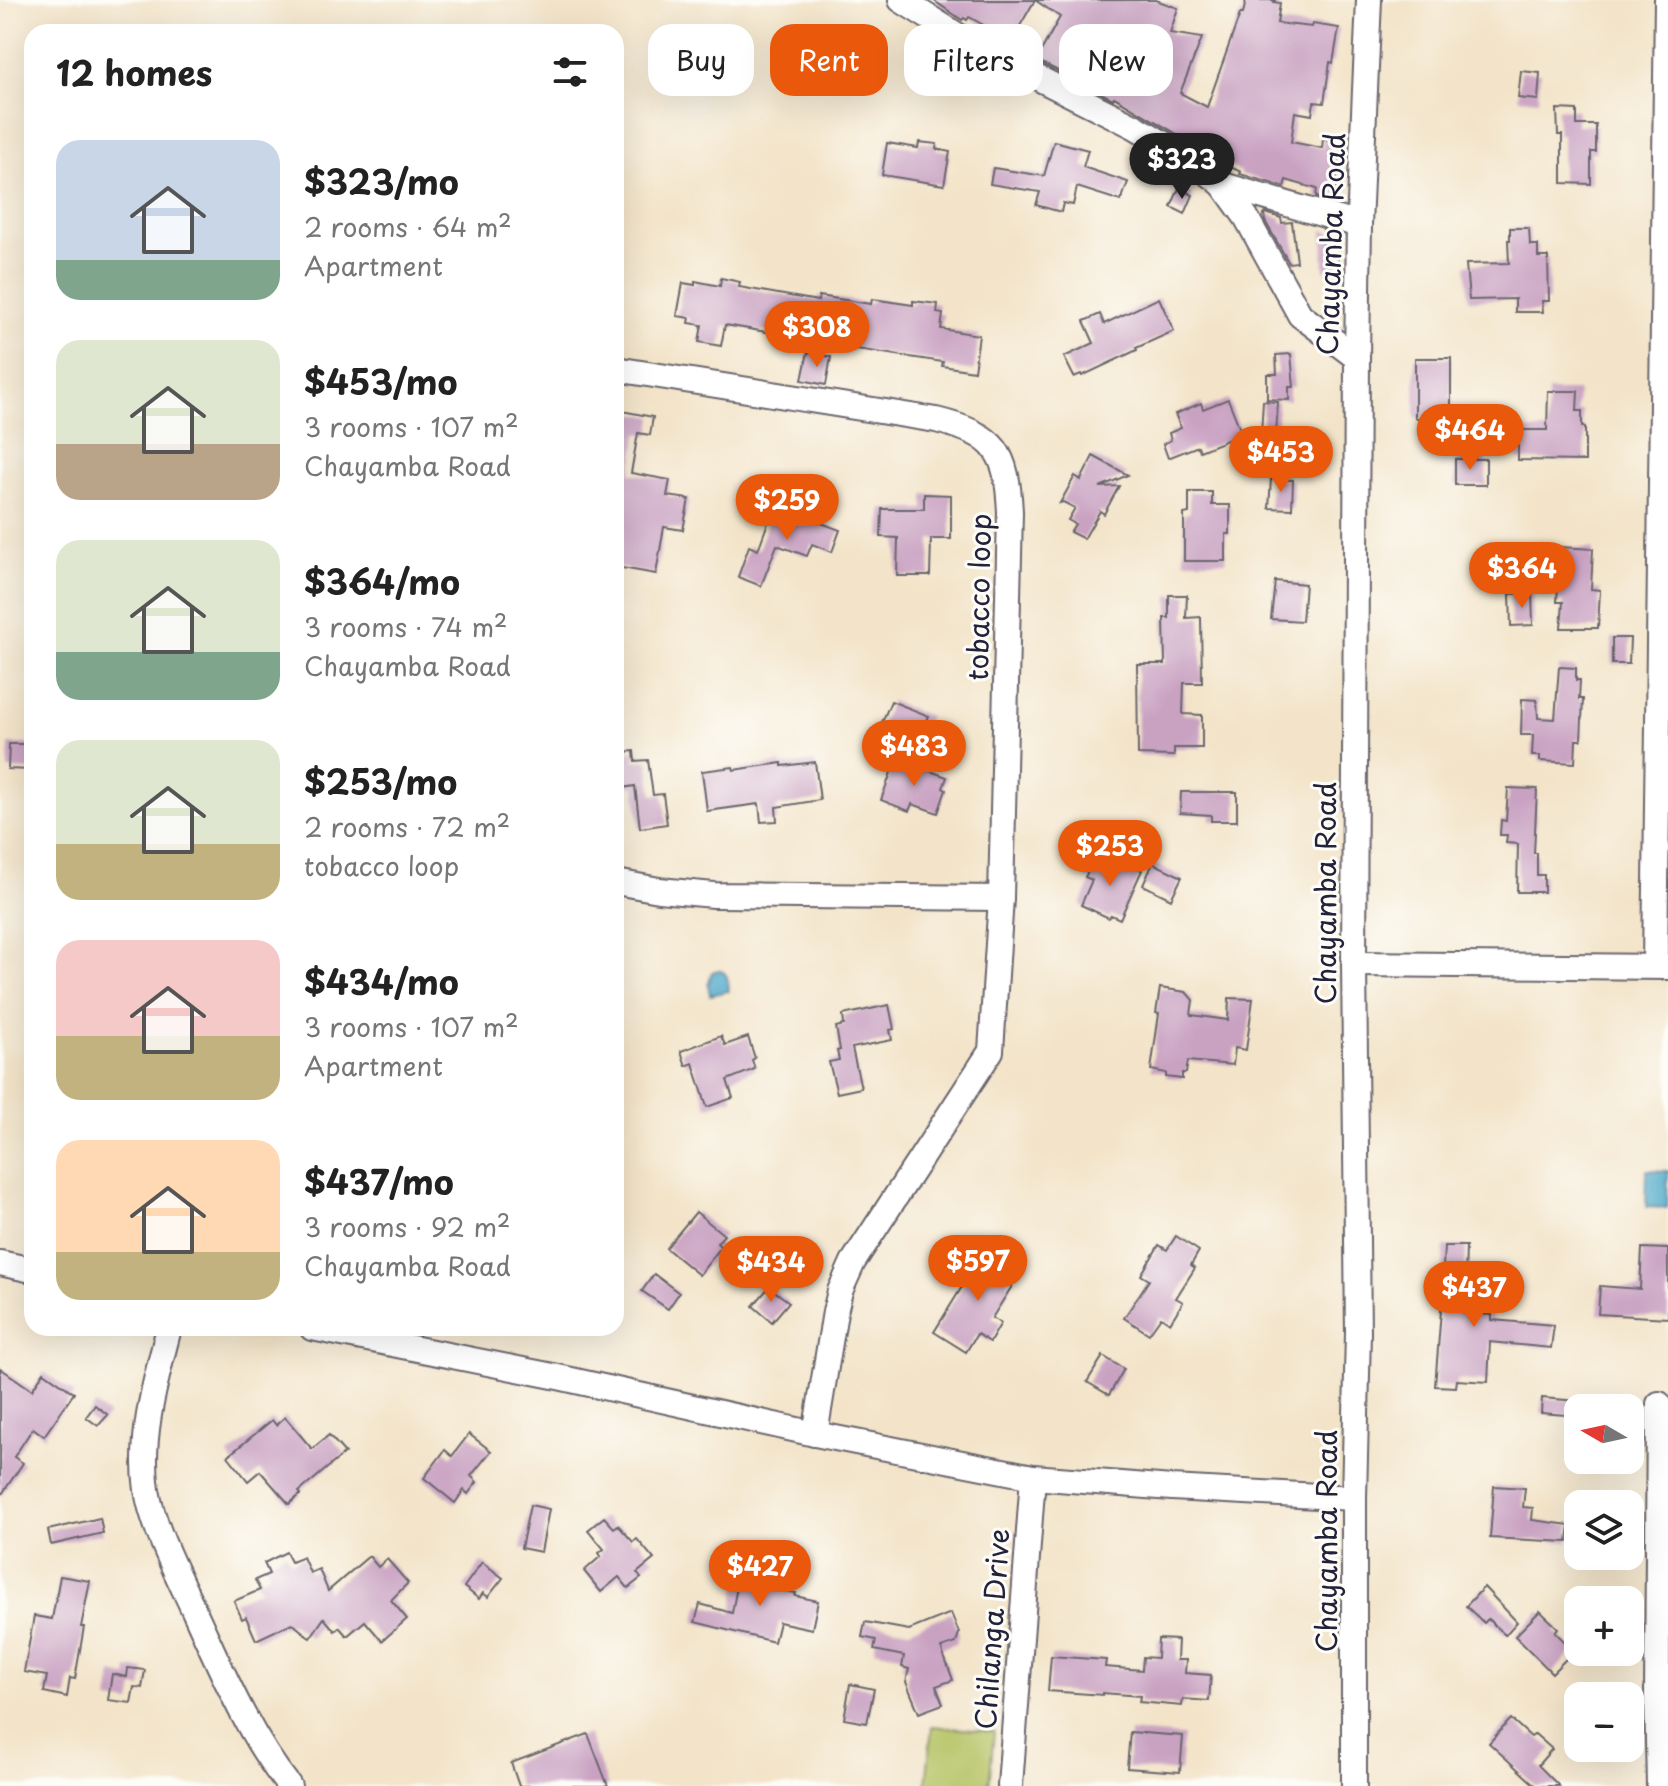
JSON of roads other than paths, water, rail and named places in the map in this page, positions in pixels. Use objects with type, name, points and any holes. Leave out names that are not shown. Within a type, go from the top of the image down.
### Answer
[{"type":"street","points":[[901,0],[976,47],[1134,126],[1196,163],[1223,185],[1246,217],[1300,315],[1357,358]]},
{"type":"street","name":"Chayamba Road","points":[[1354,1786],[1354,1498],[1358,1333],[1354,964],[1357,358],[1359,225],[1369,0]]},
{"type":"street","points":[[1354,964],[1661,966],[1667,0]]},
{"type":"street","points":[[1223,185],[1359,225]]},
{"type":"street","name":"tobacco loop","points":[[624,370],[936,420],[979,435],[999,454],[1006,469],[1010,512],[1001,898],[991,1051],[853,1262],[840,1291],[835,1312],[815,1434]]},
{"type":"street","points":[[624,883],[714,895],[1001,898]]},
{"type":"street","points":[[0,1263],[24,1268]]},
{"type":"street","points":[[167,1336],[155,1385],[145,1458],[147,1491],[153,1515],[241,1710],[274,1767],[289,1786]]},
{"type":"street","points":[[352,1336],[1033,1477],[1354,1498]]},
{"type":"street","points":[[1659,1404],[1663,1642],[1659,1786]]},
{"type":"street","name":"Chilanga Drive","points":[[1010,1786],[1033,1477]]},
{"type":"water","points":[[718,970],[726,975],[729,991],[710,995],[708,985],[712,972]]},
{"type":"water","points":[[1647,1170],[1668,1171],[1667,1208],[1646,1207]]}]
